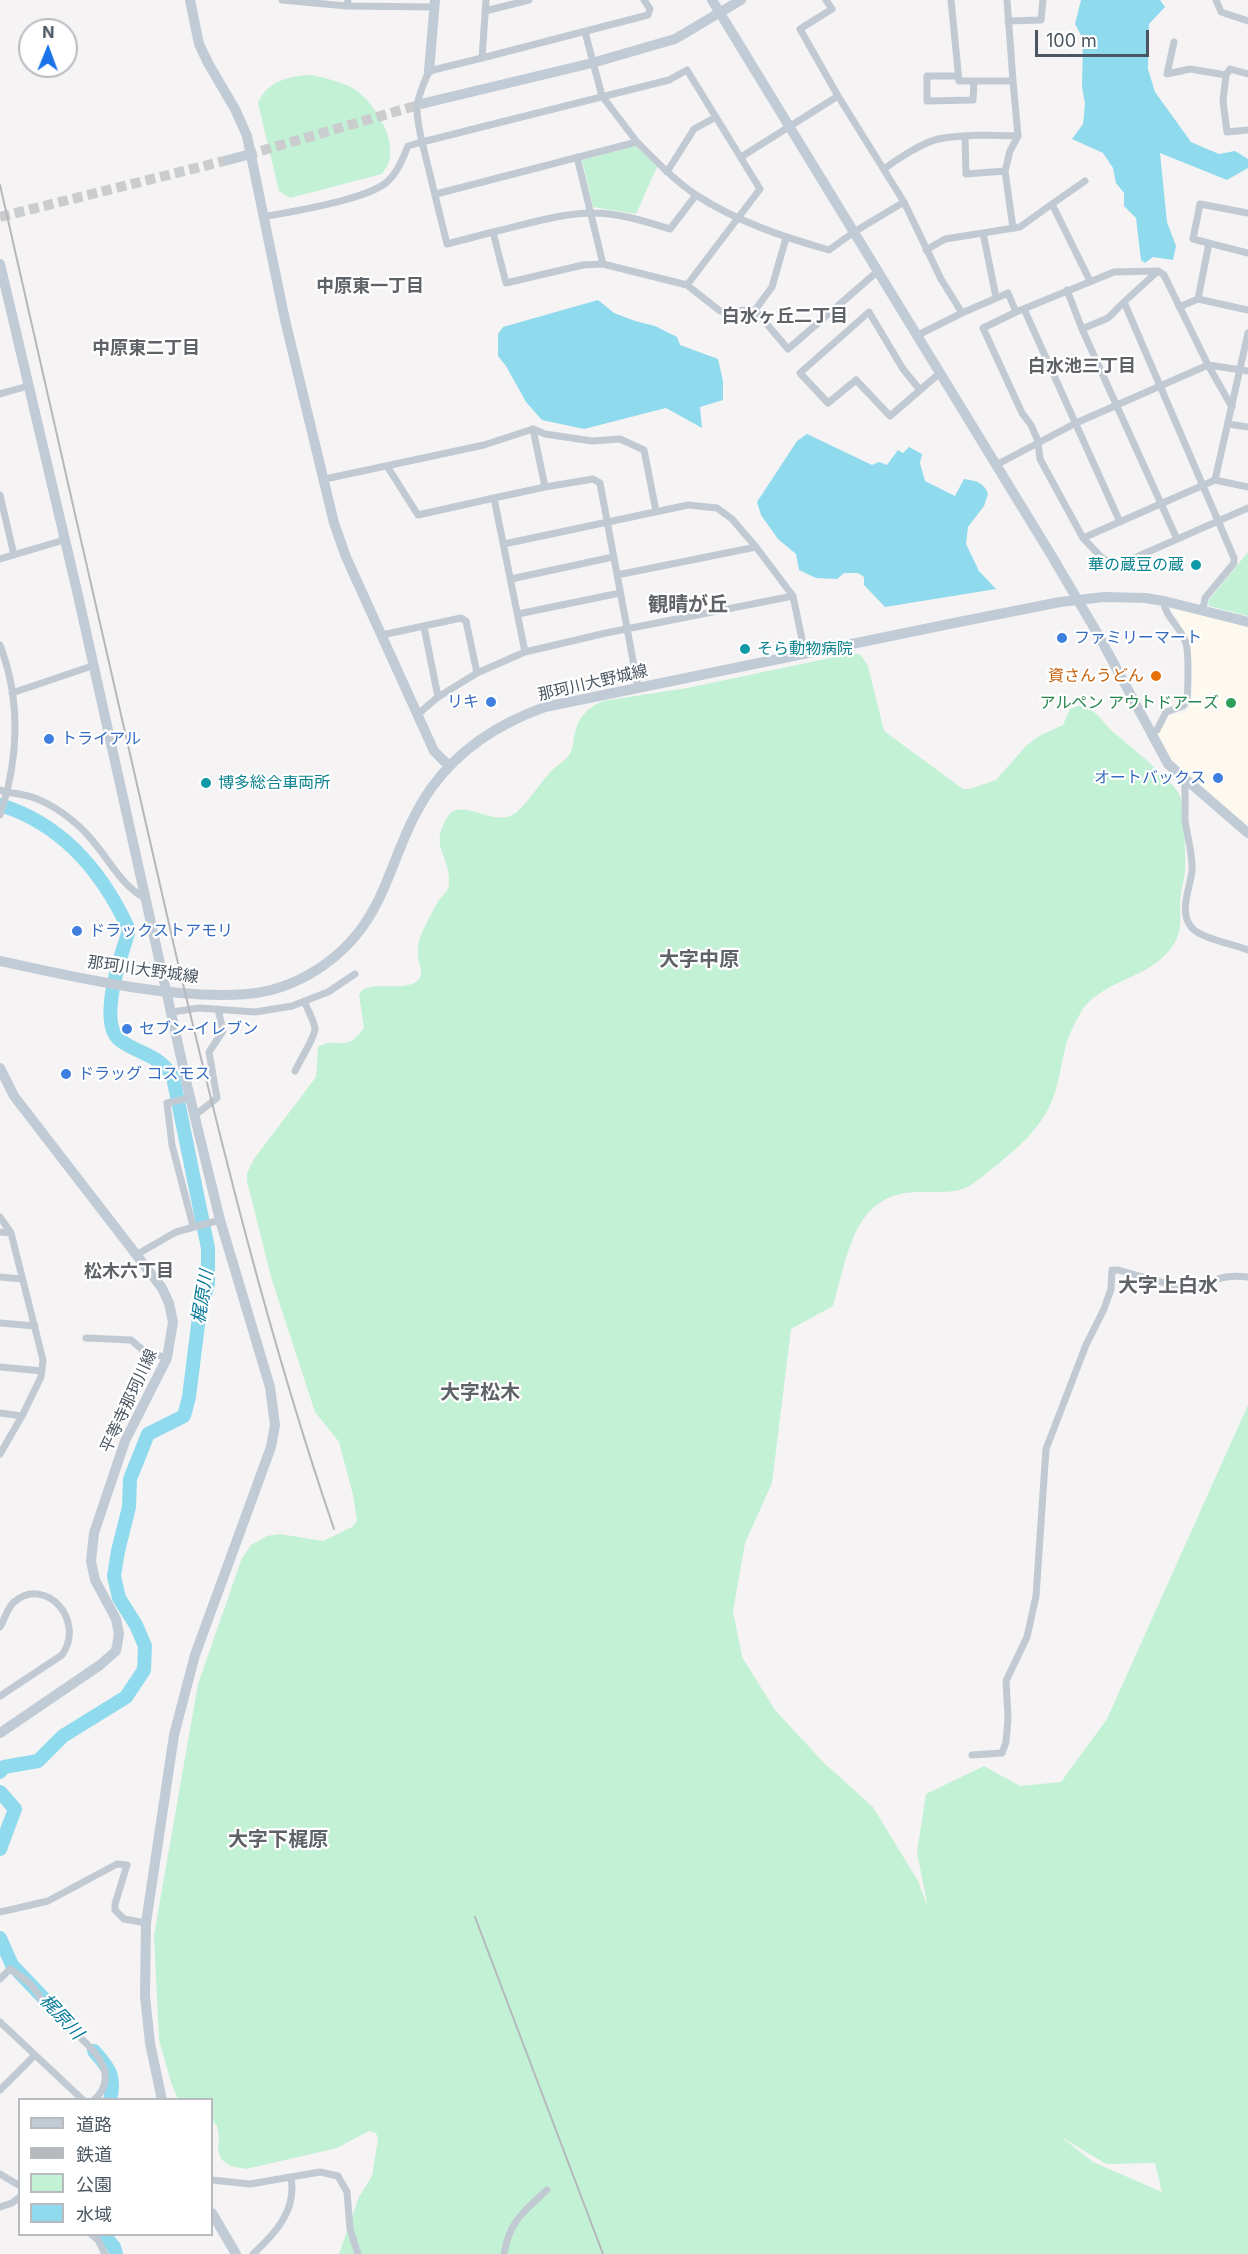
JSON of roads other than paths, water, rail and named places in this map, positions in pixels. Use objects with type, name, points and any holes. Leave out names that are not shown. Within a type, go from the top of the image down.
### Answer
[{"type":"street","points":[[190,0],[200,44],[247,136],[263,218],[334,523],[342,546],[434,750],[449,766]]},
{"type":"street","points":[[282,0],[435,3],[429,71],[417,99],[416,113],[447,244],[570,214],[591,213],[633,218],[670,229],[696,195]]},
{"type":"street","points":[[482,58],[486,0]]},
{"type":"street","points":[[485,11],[529,0]]},
{"type":"street","points":[[429,71],[648,15],[650,9],[644,0]]},
{"type":"street","points":[[712,0],[1078,600],[1115,664],[1167,764],[1248,833]]},
{"type":"street","points":[[425,103],[592,63],[675,39],[741,0]]},
{"type":"street","points":[[826,0],[832,9],[800,29],[838,96],[904,202],[941,279],[962,313]]},
{"type":"street","points":[[951,0],[959,81],[1013,81]]},
{"type":"street","points":[[1007,0],[1018,122],[1018,136],[1010,151],[1005,171],[1013,228]]},
{"type":"street","points":[[1008,21],[1041,20],[1042,0]]},
{"type":"street","points":[[1215,0],[1221,12],[1248,21]]},
{"type":"street","points":[[585,32],[602,96],[637,142],[667,172],[696,195],[738,218],[786,238],[829,250],[904,202]]},
{"type":"street","points":[[1174,42],[1167,74],[1190,69],[1226,75]]},
{"type":"street","points":[[1248,74],[1230,69],[1226,75],[1223,101],[1227,132],[1248,130]]},
{"type":"street","points":[[263,218],[368,194],[388,182],[400,166],[408,146],[669,80],[687,70],[760,189],[687,285]]},
{"type":"street","points":[[958,76],[927,76],[927,100],[973,100],[974,81]]},
{"type":"street","points":[[741,157],[838,96]]},
{"type":"street","points":[[667,172],[694,129],[716,117]]},
{"type":"street","points":[[884,169],[936,140],[981,135],[1018,136]]},
{"type":"street","points":[[966,137],[966,174],[1005,171]]},
{"type":"street","points":[[436,194],[637,142]]},
{"type":"street","points":[[228,160],[247,155]]},
{"type":"street","points":[[577,157],[603,264]]},
{"type":"street","points":[[926,250],[945,239],[1020,227],[1085,181]]},
{"type":"street","points":[[1052,204],[1090,281]]},
{"type":"street","points":[[1248,213],[1200,204],[1193,239],[1248,253]]},
{"type":"street","points":[[493,232],[506,283],[583,265],[603,264],[687,285],[720,311],[755,310]]},
{"type":"street","points":[[983,233],[996,297]]},
{"type":"street","points":[[755,310],[772,286],[786,238]]},
{"type":"street","points":[[1198,299],[1209,243]]},
{"type":"street","points":[[0,264],[194,1116],[220,1220],[270,1387],[275,1425],[261,1478],[195,1655],[174,1735],[146,1923],[145,1996],[150,2043],[162,2098]]},
{"type":"street","points":[[1082,329],[1108,318],[1158,271]]},
{"type":"street","points":[[1232,407],[1208,365],[1164,275],[1158,271],[1114,272],[983,328],[1038,441],[1040,459],[1083,538],[1101,557],[1116,566],[1248,508]]},
{"type":"street","points":[[755,310],[788,349],[878,272]]},
{"type":"street","points":[[1068,290],[1082,329],[1177,539]]},
{"type":"street","points":[[918,335],[1008,293],[1016,312]]},
{"type":"street","points":[[1179,307],[1198,299],[1248,310]]},
{"type":"street","points":[[1124,302],[1234,558],[1234,563],[1205,597],[1203,609]]},
{"type":"street","points":[[1024,309],[1119,522]]},
{"type":"street","points":[[920,390],[903,369],[869,312],[800,373],[828,403],[856,380],[890,416],[920,390],[940,372]]},
{"type":"street","points":[[1215,480],[1248,333]]},
{"type":"street","points":[[996,465],[1076,423],[1208,365],[1248,371]]},
{"type":"street","points":[[0,394],[28,386]]},
{"type":"street","points":[[1228,424],[1248,427]]},
{"type":"street","points":[[325,479],[484,445],[533,429],[545,434],[592,441],[620,439],[644,450],[656,511]]},
{"type":"street","points":[[533,429],[545,488]]},
{"type":"street","points":[[387,466],[418,515],[592,479],[600,483],[638,687]]},
{"type":"street","points":[[1083,538],[1215,480],[1248,487]]},
{"type":"street","points":[[0,495],[14,555]]},
{"type":"street","points":[[494,498],[525,652]]},
{"type":"street","points":[[504,543],[688,505],[717,508],[732,519],[794,596],[805,654]]},
{"type":"street","points":[[0,559],[64,540]]},
{"type":"street","points":[[617,576],[756,547]]},
{"type":"street","points":[[511,579],[613,557]]},
{"type":"street","points":[[518,615],[620,593]]},
{"type":"street","points":[[418,714],[438,697],[477,673],[525,652],[794,596]]},
{"type":"street","name":"那珂川大野城線","points":[[0,961],[167,992],[232,994],[267,991],[297,981],[337,955],[359,934],[377,905],[417,811],[449,766],[493,730],[523,715],[558,704],[1078,600],[1124,597],[1164,601],[1248,622]]},
{"type":"street","points":[[1151,734],[1157,730],[1166,712],[1183,706],[1187,701],[1186,644],[1179,628],[1164,608],[1164,601]]},
{"type":"street","points":[[382,636],[461,618],[466,621],[477,673]]},
{"type":"street","points":[[424,627],[438,697]]},
{"type":"street","points":[[0,645],[6,660],[16,716],[16,742],[3,791],[0,814]]},
{"type":"street","points":[[12,693],[92,666]]},
{"type":"street","points":[[1184,779],[1185,822],[1191,848],[1192,870],[1184,904],[1187,915],[1192,928],[1200,934],[1248,950]]},
{"type":"street","points":[[3,791],[32,797],[71,820],[92,840],[131,891],[145,898]]},
{"type":"street","points":[[172,1012],[199,1008],[255,1012],[292,1006],[328,992],[355,974]]},
{"type":"street","points":[[295,1071],[302,1054],[315,1035],[315,1028],[304,1001]]},
{"type":"street","points":[[194,1116],[217,1098],[209,1052],[223,1030],[218,1009]]},
{"type":"street","name":"平等寺那珂川線","points":[[0,1068],[14,1096],[162,1288],[169,1303],[173,1322],[172,1341],[167,1358],[125,1441],[94,1533],[91,1561],[95,1580],[116,1619],[119,1634],[116,1651],[100,1665],[0,1733]]},
{"type":"street","points":[[190,1098],[167,1103],[172,1145],[193,1226]]},
{"type":"street","points":[[0,1217],[11,1233],[42,1353],[41,1377],[0,1454]]},
{"type":"street","points":[[136,1255],[176,1232],[220,1220]]},
{"type":"street","points":[[0,1232],[11,1233]]},
{"type":"street","points":[[972,1755],[1002,1753],[1006,1742],[1008,1702],[1006,1681],[1027,1637],[1036,1596],[1046,1449],[1075,1371],[1104,1309],[1111,1289],[1112,1270],[1194,1291],[1220,1276],[1248,1277]]},
{"type":"street","points":[[0,1277],[22,1279]]},
{"type":"street","points":[[0,1323],[35,1326]]},
{"type":"street","points":[[86,1338],[131,1340],[144,1351],[167,1358]]},
{"type":"street","points":[[0,1368],[42,1371]]},
{"type":"street","points":[[0,1413],[22,1416]]},
{"type":"street","points":[[0,1627],[13,1603],[24,1596],[36,1594],[47,1596],[55,1601],[66,1617],[71,1633],[69,1646],[62,1655],[0,1696]]},
{"type":"street","points":[[3,1911],[48,1900],[117,1864],[127,1865],[115,1910],[124,1919],[146,1923]]},
{"type":"street","points":[[0,1979],[10,1969],[20,1975],[32,1986],[49,2011],[92,2048],[101,2061],[104,2072],[103,2087],[95,2098]]},
{"type":"street","points":[[0,2022],[81,2098]]},
{"type":"street","points":[[0,2090],[34,2055]]},
{"type":"street","points":[[213,2180],[250,2184],[320,2172],[338,2176],[347,2192],[350,2229],[358,2254]]},
{"type":"street","points":[[0,2174],[18,2185]]},
{"type":"street","points":[[253,2254],[271,2236],[286,2215],[292,2195],[291,2178]]},
{"type":"street","points":[[504,2254],[514,2222],[547,2190]]},
{"type":"street","points":[[0,2207],[18,2198]]},
{"type":"street","points":[[213,2214],[236,2254]]},
{"type":"street","points":[[92,2236],[98,2240],[105,2254]]},
{"type":"water","points":[[1081,0],[1160,0],[1165,7],[1149,24],[1148,69],[1155,92],[1191,142],[1219,154],[1235,151],[1248,159],[1248,168],[1227,180],[1160,153],[1167,222],[1176,246],[1173,260],[1153,257],[1145,263],[1141,260],[1136,218],[1124,206],[1124,193],[1116,183],[1113,168],[1103,153],[1072,139],[1083,124],[1085,104],[1082,87],[1083,39],[1075,24]]},
{"type":"water","points":[[598,300],[614,313],[655,326],[677,337],[680,345],[718,359],[723,381],[723,400],[700,407],[702,428],[666,408],[584,429],[542,420],[526,402],[498,356],[498,334],[503,327]]},
{"type":"water","points":[[807,434],[872,465],[879,462],[887,465],[898,450],[903,453],[909,447],[922,454],[920,463],[925,481],[955,496],[964,479],[976,481],[982,485],[988,494],[984,506],[968,527],[966,544],[979,571],[996,589],[885,607],[864,585],[864,577],[858,573],[844,573],[837,579],[816,578],[799,570],[796,554],[778,539],[761,515],[757,502],[797,441]]},
{"type":"waterway","name":"梶原川","points":[[0,805],[22,813],[43,825],[78,853],[107,889],[129,930],[113,988],[111,1020],[114,1032],[121,1041],[155,1059],[173,1077],[208,1248],[208,1284],[199,1317],[189,1397],[184,1416],[148,1434],[130,1479],[129,1507],[114,1576],[119,1598],[136,1625],[145,1646],[144,1670],[126,1697],[63,1736],[38,1761],[4,1767],[0,1772]]},
{"type":"waterway","name":"梶原川","points":[[0,1792],[15,1809],[0,1849]]},
{"type":"waterway","name":"梶原川","points":[[0,1938],[12,1965],[77,2033]]},
{"type":"waterway","name":"梶原川","points":[[94,2051],[104,2062],[112,2078],[110,2098]]},
{"type":"waterway","name":"梶原川","points":[[105,2236],[114,2247],[116,2254]]},
{"type":"tunnel","points":[[247,155],[425,103]]},
{"type":"tunnel","points":[[0,217],[228,160]]},
{"type":"railway","points":[[0,185],[154,862],[212,1103],[268,1317],[334,1529]]},
{"type":"railway","points":[[475,1917],[603,2254]]},
{"type":"place","name":"華の蔵豆の蔵","points":[[1196,565]]},
{"type":"place","name":"ファミリーマート","points":[[1062,638]]},
{"type":"place","name":"そら動物病院","points":[[745,649]]},
{"type":"place","name":"資さんうどん","points":[[1156,676]]},
{"type":"place","name":"リキ","points":[[491,702]]},
{"type":"place","name":"アルペン アウトドアーズ","points":[[1231,703]]},
{"type":"place","name":"トライアル","points":[[49,739]]},
{"type":"place","name":"オートバックス","points":[[1218,778]]},
{"type":"place","name":"博多総合車両所","points":[[206,783]]},
{"type":"place","name":"ドラックストアモリ","points":[[77,931]]},
{"type":"place","name":"セブン-イレブン","points":[[127,1029]]},
{"type":"place","name":"ドラッグ コスモス","points":[[66,1074]]},
{"type":"district","name":"中原東一丁目","points":[[370,287]]},
{"type":"district","name":"白水ヶ丘二丁目","points":[[785,317]]},
{"type":"district","name":"中原東二丁目","points":[[146,349]]},
{"type":"district","name":"白水池三丁目","points":[[1082,367]]},
{"type":"district","name":"観晴が丘","points":[[688,605]]},
{"type":"district","name":"大字中原","points":[[699,960]]},
{"type":"district","name":"松木六丁目","points":[[129,1272]]},
{"type":"district","name":"大字上白水","points":[[1168,1286]]},
{"type":"district","name":"大字松木","points":[[480,1393]]},
{"type":"district","name":"大字下梶原","points":[[278,1840]]}]
